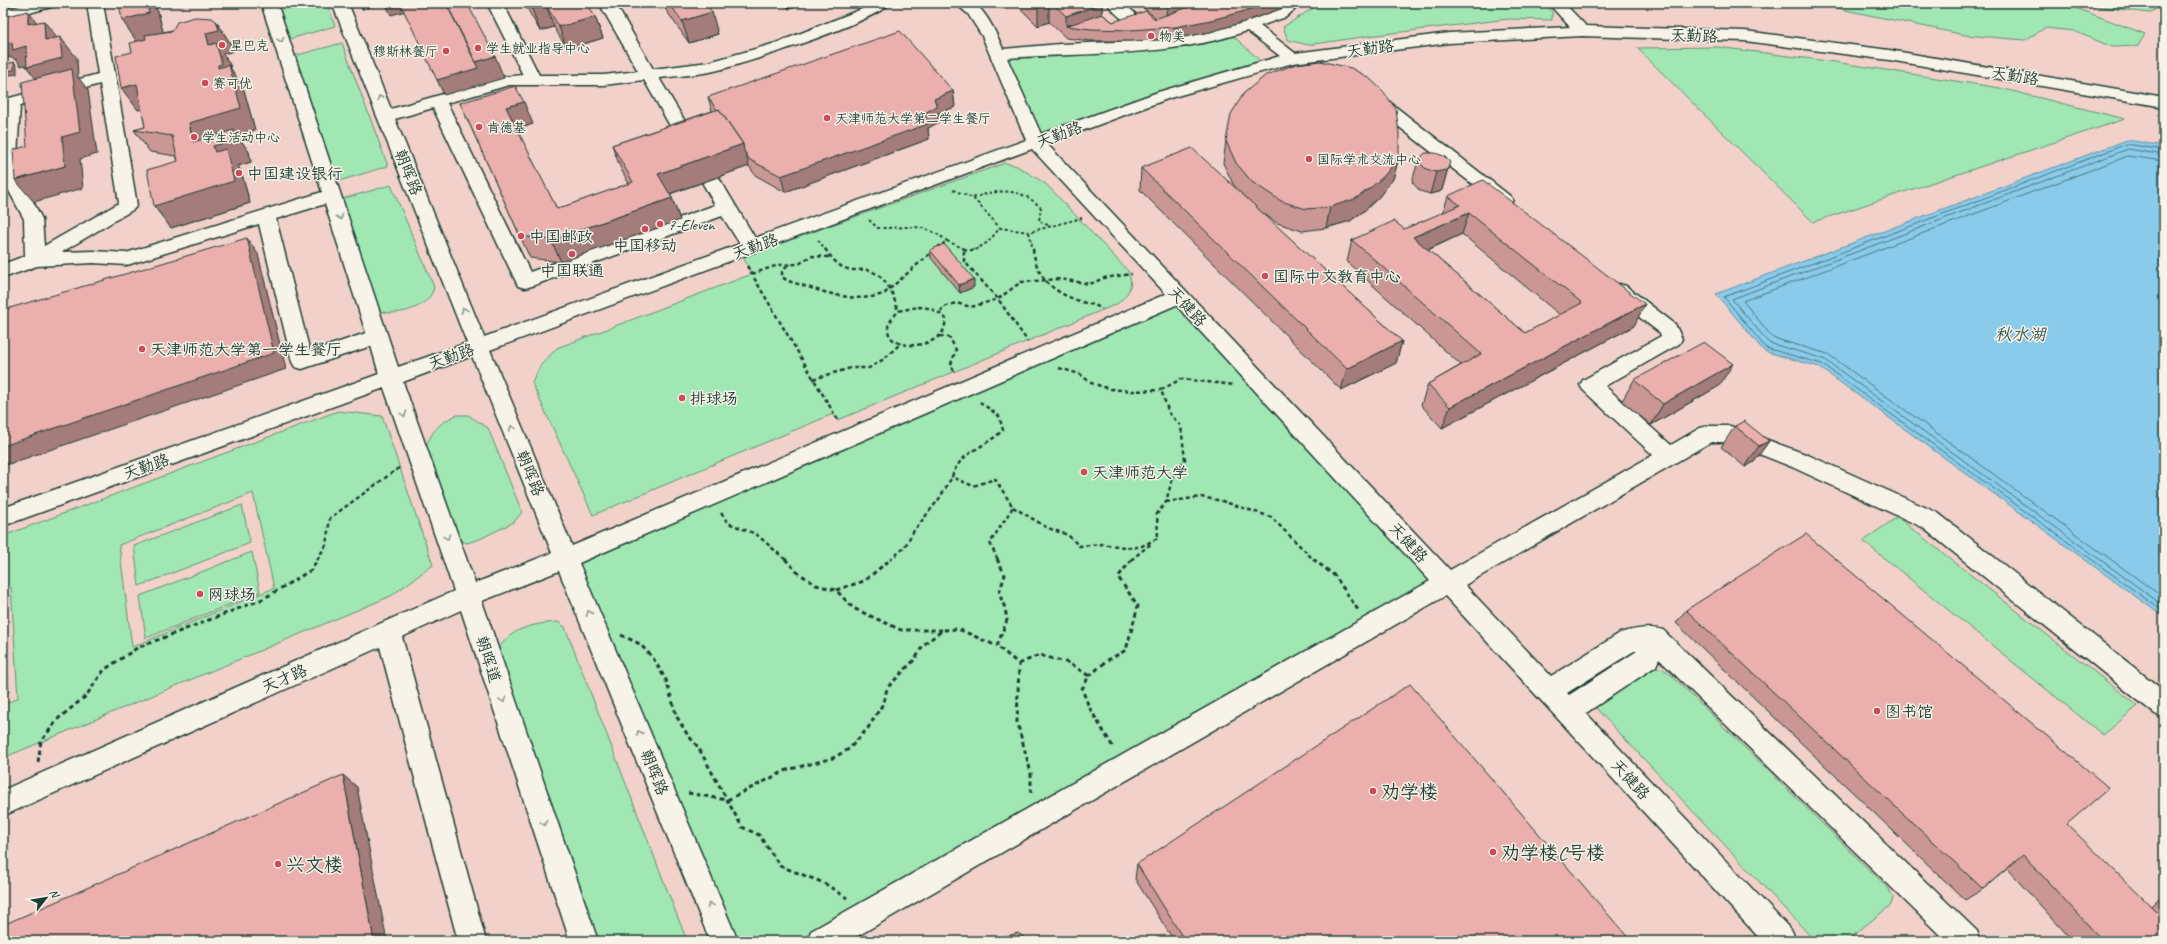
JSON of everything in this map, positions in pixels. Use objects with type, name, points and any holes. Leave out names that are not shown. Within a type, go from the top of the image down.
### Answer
[{"type":"street","points":[[3,15],[50,3]]},
{"type":"street","points":[[3,272],[35,260],[128,205],[95,3]]},
{"type":"street","name":"朝晖道","points":[[269,3],[333,195],[391,378],[468,596],[584,941]]},
{"type":"street","name":"朝晖路","points":[[340,3],[387,116],[478,346],[724,941]]},
{"type":"street","points":[[495,3],[533,79]]},
{"type":"street","points":[[607,3],[726,208],[745,249]]},
{"type":"street","name":"天健路","points":[[963,3],[974,11],[990,36],[1036,143],[1782,941]]},
{"type":"street","points":[[1114,3],[1137,23]]},
{"type":"street","points":[[1220,3],[1248,26],[1270,40],[1292,58]]},
{"type":"street","points":[[998,54],[1060,49],[1172,45],[1229,32],[1248,26],[1281,14],[1294,3]]},
{"type":"street","points":[[1556,3],[1582,31]]},
{"type":"street","points":[[387,116],[508,80],[604,80],[711,67],[782,46],[868,12],[880,4]]},
{"type":"street","name":"天勤路","points":[[3,517],[813,225],[1164,95],[1292,58],[1449,38],[1582,31],[1745,36],[1897,56],[2164,102]]},
{"type":"street","points":[[1337,52],[1353,78],[1521,213]]},
{"type":"street","points":[[35,260],[33,219],[13,180],[7,174],[7,104],[107,77]]},
{"type":"street","points":[[438,101],[525,281],[726,208]]},
{"type":"street","points":[[35,260],[92,256],[127,259],[333,195]]},
{"type":"street","points":[[266,216],[302,362],[378,336]]},
{"type":"street","points":[[1607,281],[1668,329],[1672,339],[1590,385],[1669,456]]},
{"type":"street","name":"天才路","points":[[3,803],[468,596],[567,559],[1179,296]]},
{"type":"street","points":[[821,941],[1369,626],[1708,434],[1730,434],[1800,461],[1930,520],[2164,706]]},
{"type":"street","points":[[388,631],[472,941]]},
{"type":"street","points":[[1549,691],[1629,641],[1654,638]]},
{"type":"street","points":[[1567,711],[1646,658],[1654,638]]},
{"type":"street","points":[[1654,638],[1967,941]]},
{"type":"path","points":[[939,179],[950,190],[973,198],[1000,228],[1029,232],[1076,220],[1099,211]]},
{"type":"path","points":[[973,198],[994,191],[1006,189],[1023,195],[1036,202],[1041,208],[1039,221],[1045,225],[1052,226]]},
{"type":"path","points":[[861,207],[875,227],[885,229],[892,226],[915,224],[934,231],[964,251],[972,251],[987,244],[1000,228]]},
{"type":"path","points":[[813,225],[818,240],[831,257],[846,269],[874,272],[882,277],[891,288],[898,311]]},
{"type":"path","points":[[1029,232],[1038,270],[1046,280],[1066,295],[1081,302],[1096,305],[1106,312],[1116,323]]},
{"type":"path","points":[[787,266],[782,272],[782,277],[788,282],[849,297],[878,296],[891,288],[930,252],[947,241]]},
{"type":"path","points":[[745,249],[752,274],[849,438]]},
{"type":"path","points":[[964,251],[964,261],[998,299],[1040,356],[1060,368],[1080,374],[1091,383],[1110,389],[1132,391],[1161,390],[1181,379],[1228,385],[1262,385]]},
{"type":"path","points":[[752,274],[778,265],[787,266],[800,264],[810,256],[831,257]]},
{"type":"path","points":[[941,312],[943,307],[956,303],[971,307],[998,299],[1021,282],[1060,279],[1090,284],[1119,274],[1156,271]]},
{"type":"path","points":[[924,306],[941,312],[946,319],[945,328],[940,336],[934,341],[920,346],[906,346],[893,338],[888,330],[888,325],[898,311],[924,306]]},
{"type":"path","points":[[836,590],[864,581],[904,548],[913,532],[939,499],[952,477],[954,466],[968,453],[990,442],[1003,430],[999,416],[964,388],[951,364],[956,350],[950,338],[940,336]]},
{"type":"path","points":[[813,378],[851,368],[869,368],[884,358],[901,343]]},
{"type":"path","points":[[1158,538],[1157,514],[1166,502],[1174,472],[1185,460],[1181,426],[1169,413],[1161,390]]},
{"type":"path","points":[[34,789],[41,741],[59,718],[86,696],[104,670],[137,648],[263,599],[311,570],[326,545],[330,518],[350,502],[388,478],[417,452]]},
{"type":"path","points":[[952,477],[967,486],[980,487],[995,479],[1013,507],[1048,528],[1068,535],[1079,546],[1101,544],[1132,548],[1142,546],[1158,538]]},
{"type":"path","points":[[1166,502],[1201,497],[1222,501],[1271,517],[1284,528],[1312,558],[1335,576],[1369,626]]},
{"type":"path","points":[[710,498],[728,523],[756,534],[779,552],[797,572],[816,585],[836,590],[854,608],[901,630],[958,629],[997,646],[1019,664]]},
{"type":"path","points":[[997,646],[1006,628],[1008,612],[999,593],[1005,575],[990,543],[1013,507]]},
{"type":"path","points":[[1125,767],[1089,707],[1082,690],[1089,676],[1108,660],[1126,650],[1138,606],[1118,577],[1132,558],[1158,538]]},
{"type":"path","points":[[591,618],[640,644],[653,658],[666,680],[678,717],[687,734],[698,747],[742,827],[759,835],[780,866],[824,883],[842,893],[864,916]]},
{"type":"path","points":[[659,781],[681,792],[727,800],[787,770],[832,758],[849,749],[868,728],[884,702],[886,688],[916,658],[923,645],[943,630]]},
{"type":"path","points":[[1019,664],[1039,655],[1069,663],[1089,676]]},
{"type":"path","points":[[1019,664],[1017,722],[1031,773],[1032,820]]},
{"type":"shaded area","name":"天津师范大学","points":[[3,3],[2164,3],[2164,941],[3,941]]},
{"type":"green space","points":[[275,3],[327,3],[335,26],[286,40]]},
{"type":"green space","points":[[1321,3],[1544,3],[1552,12],[1552,20],[1508,19],[1308,45],[1288,40],[1283,27]]},
{"type":"green space","points":[[1835,3],[2071,3],[2076,8],[2145,34],[2138,46],[2112,47],[2074,31],[2045,28],[2025,40],[1965,35],[1826,6]]},
{"type":"green space","points":[[2071,3],[2164,3],[2164,5],[2149,13]]},
{"type":"green space","points":[[1229,32],[1266,66],[1164,95],[1036,143],[998,54],[1171,45]]},
{"type":"green space","points":[[342,43],[388,166],[336,182],[294,56]]},
{"type":"green space","points":[[1717,47],[1828,61],[2000,88],[2125,119],[1813,222],[1637,48]]},
{"type":"green space","points":[[1005,163],[1017,166],[1046,184],[1129,272],[1129,290],[1117,304],[838,420],[833,414],[593,515],[532,383],[540,366],[557,348],[752,274],[743,257]]},
{"type":"green space","points":[[391,185],[434,287],[431,295],[418,306],[409,310],[391,313],[382,312],[375,309],[342,199]]},
{"type":"green space","points":[[1179,296],[1446,582],[821,941],[724,941],[567,559]]},
{"type":"green space","points":[[338,411],[382,416],[433,565],[391,596],[3,758],[3,705],[18,698],[11,587],[3,590],[3,536]],"holes":[[[253,493],[274,588],[132,647],[119,545]]]},
{"type":"green space","points":[[457,415],[468,415],[488,428],[522,512],[514,522],[480,539],[467,543],[454,538],[423,452],[436,429],[444,422]]},
{"type":"green space","name":"网球场","points":[[242,505],[250,543],[139,586],[134,546]]},
{"type":"green space","points":[[1897,517],[2138,706],[2103,735],[1863,541]]},
{"type":"green space","name":"网球场","points":[[252,552],[260,592],[146,638],[140,596]]},
{"type":"green space","points":[[558,622],[565,627],[687,941],[591,941],[498,650],[509,636],[524,628]]},
{"type":"green space","points":[[6,645],[9,692],[3,695],[3,646]]},
{"type":"green space","points":[[1662,668],[1670,674],[1889,889],[1893,898],[1891,905],[1846,941],[1815,941],[1594,706],[1653,669]]},
{"type":"water","name":"秋水湖","points":[[2127,140],[2164,146],[2164,617],[1819,367],[1764,351],[1716,294]]},
{"type":"building","points":[[119,3],[147,3],[149,13],[122,20]]},
{"type":"building","name":"穆斯林餐厅","points":[[400,3],[446,3],[478,68],[437,80]]},
{"type":"building","name":"学生就业指导中心","points":[[446,3],[467,3],[495,56],[476,62]]},
{"type":"building","points":[[528,3],[587,3],[595,17],[559,27],[546,5],[532,9]]},
{"type":"building","points":[[669,3],[705,3],[712,12],[682,21]]},
{"type":"building","points":[[1052,3],[1101,3],[1102,4],[1066,16]]},
{"type":"building","points":[[1200,3],[1266,3],[1245,11],[1211,20],[1175,27],[1130,30],[1091,29],[1066,26],[1102,14],[1113,22],[1146,11],[1155,19]]},
{"type":"building","points":[[28,11],[28,24],[44,21],[45,40],[60,37],[62,58],[27,67],[26,46],[13,50],[12,42],[4,44],[3,17]]},
{"type":"building","name":"学生活动中心","points":[[195,17],[212,18],[216,21],[219,30],[206,33],[209,45],[216,43],[222,64],[218,65],[218,68],[229,65],[241,108],[189,123],[193,142],[234,130],[236,140],[213,146],[215,152],[226,149],[234,181],[154,206],[147,170],[178,161],[172,136],[134,130],[145,127],[137,84],[121,88],[116,56],[132,52],[130,43],[146,39],[145,35],[172,31],[177,22]]},
{"type":"building","name":"天津师范大学第二学生餐厅","points":[[900,31],[953,91],[934,99],[937,106],[921,115],[928,124],[781,176],[750,160],[744,151],[743,144],[719,109],[717,110],[708,97]]},
{"type":"building","name":"国际学术交流中心","points":[[1320,61],[1351,68],[1369,78],[1383,91],[1396,109],[1399,133],[1399,157],[1384,176],[1355,199],[1330,207],[1306,209],[1281,201],[1252,182],[1236,163],[1226,141],[1231,114],[1244,93],[1266,75],[1296,64]]},
{"type":"building","points":[[14,62],[14,70],[7,71],[7,64]]},
{"type":"building","points":[[72,69],[80,132],[62,137],[65,166],[15,180],[13,150],[27,146],[22,82]]},
{"type":"building","points":[[515,86],[524,102],[506,107],[557,209],[633,182],[612,145],[719,109],[743,144],[658,174],[672,198],[551,240],[520,236],[460,103]]},
{"type":"building","name":"国际中文教育中心","points":[[1192,148],[1402,341],[1347,369],[1141,168]]},
{"type":"building","points":[[1425,153],[1435,153],[1444,156],[1450,162],[1448,168],[1446,170],[1436,172],[1426,169],[1418,161]]},
{"type":"building","points":[[1483,180],[1645,304],[1450,407],[1428,384],[1481,354],[1352,240],[1394,221],[1404,229],[1460,205],[1448,196]],"holes":[[[1469,213],[1582,303],[1525,333],[1413,237]]]},
{"type":"building","name":"天津师范大学第一学生餐厅","points":[[247,238],[274,353],[3,446],[3,310]]},
{"type":"building","points":[[944,244],[974,279],[959,285],[930,250]]},
{"type":"building","points":[[1704,342],[1733,364],[1663,404],[1634,380]]},
{"type":"building","points":[[1744,421],[1769,441],[1759,446],[1735,426]]},
{"type":"building","name":"图书馆","points":[[1806,534],[2109,788],[2067,824],[2157,912],[2164,906],[2164,941],[2103,941],[2023,855],[1983,889],[1686,610]]},
{"type":"building","name":"劝学楼","points":[[1410,684],[1631,941],[1185,941],[1137,864]]},
{"type":"building","name":"兴文楼","points":[[343,775],[374,941],[3,941],[3,925]]},
{"type":"building","points":[[1018,933],[1029,941],[988,941]]},
{"type":"place","name":"物美","points":[[1151,36]]},
{"type":"place","name":"星巴克","points":[[222,45]]},
{"type":"place","name":"学生就业指导中心","points":[[478,48]]},
{"type":"place","name":"穆斯林餐厅","points":[[446,51]]},
{"type":"place","name":"赛可优","points":[[205,83]]},
{"type":"place","name":"天津师范大学第二学生餐厅","points":[[827,118]]},
{"type":"place","name":"肯德基","points":[[479,127]]},
{"type":"place","name":"学生活动中心","points":[[194,137]]},
{"type":"place","name":"国际学术交流中心","points":[[1309,159]]},
{"type":"place","name":"中国建设银行","points":[[239,173]]},
{"type":"place","name":"7-Eleven","points":[[660,224]]},
{"type":"place","name":"中国移动","points":[[645,229]]},
{"type":"place","name":"中国邮政","points":[[521,236]]},
{"type":"place","name":"中国联通","points":[[572,254]]},
{"type":"place","name":"国际中文教育中心","points":[[1265,276]]},
{"type":"place","name":"天津师范大学第一学生餐厅","points":[[142,349]]},
{"type":"place","name":"排球场","points":[[682,398]]},
{"type":"place","name":"天津师范大学","points":[[1084,472]]},
{"type":"place","name":"网球场","points":[[200,594]]},
{"type":"place","name":"图书馆","points":[[1877,711]]},
{"type":"place","name":"劝学楼","points":[[1373,791]]},
{"type":"place","name":"劝学楼C号楼","points":[[1493,852]]},
{"type":"place","name":"兴文楼","points":[[278,864]]}]
